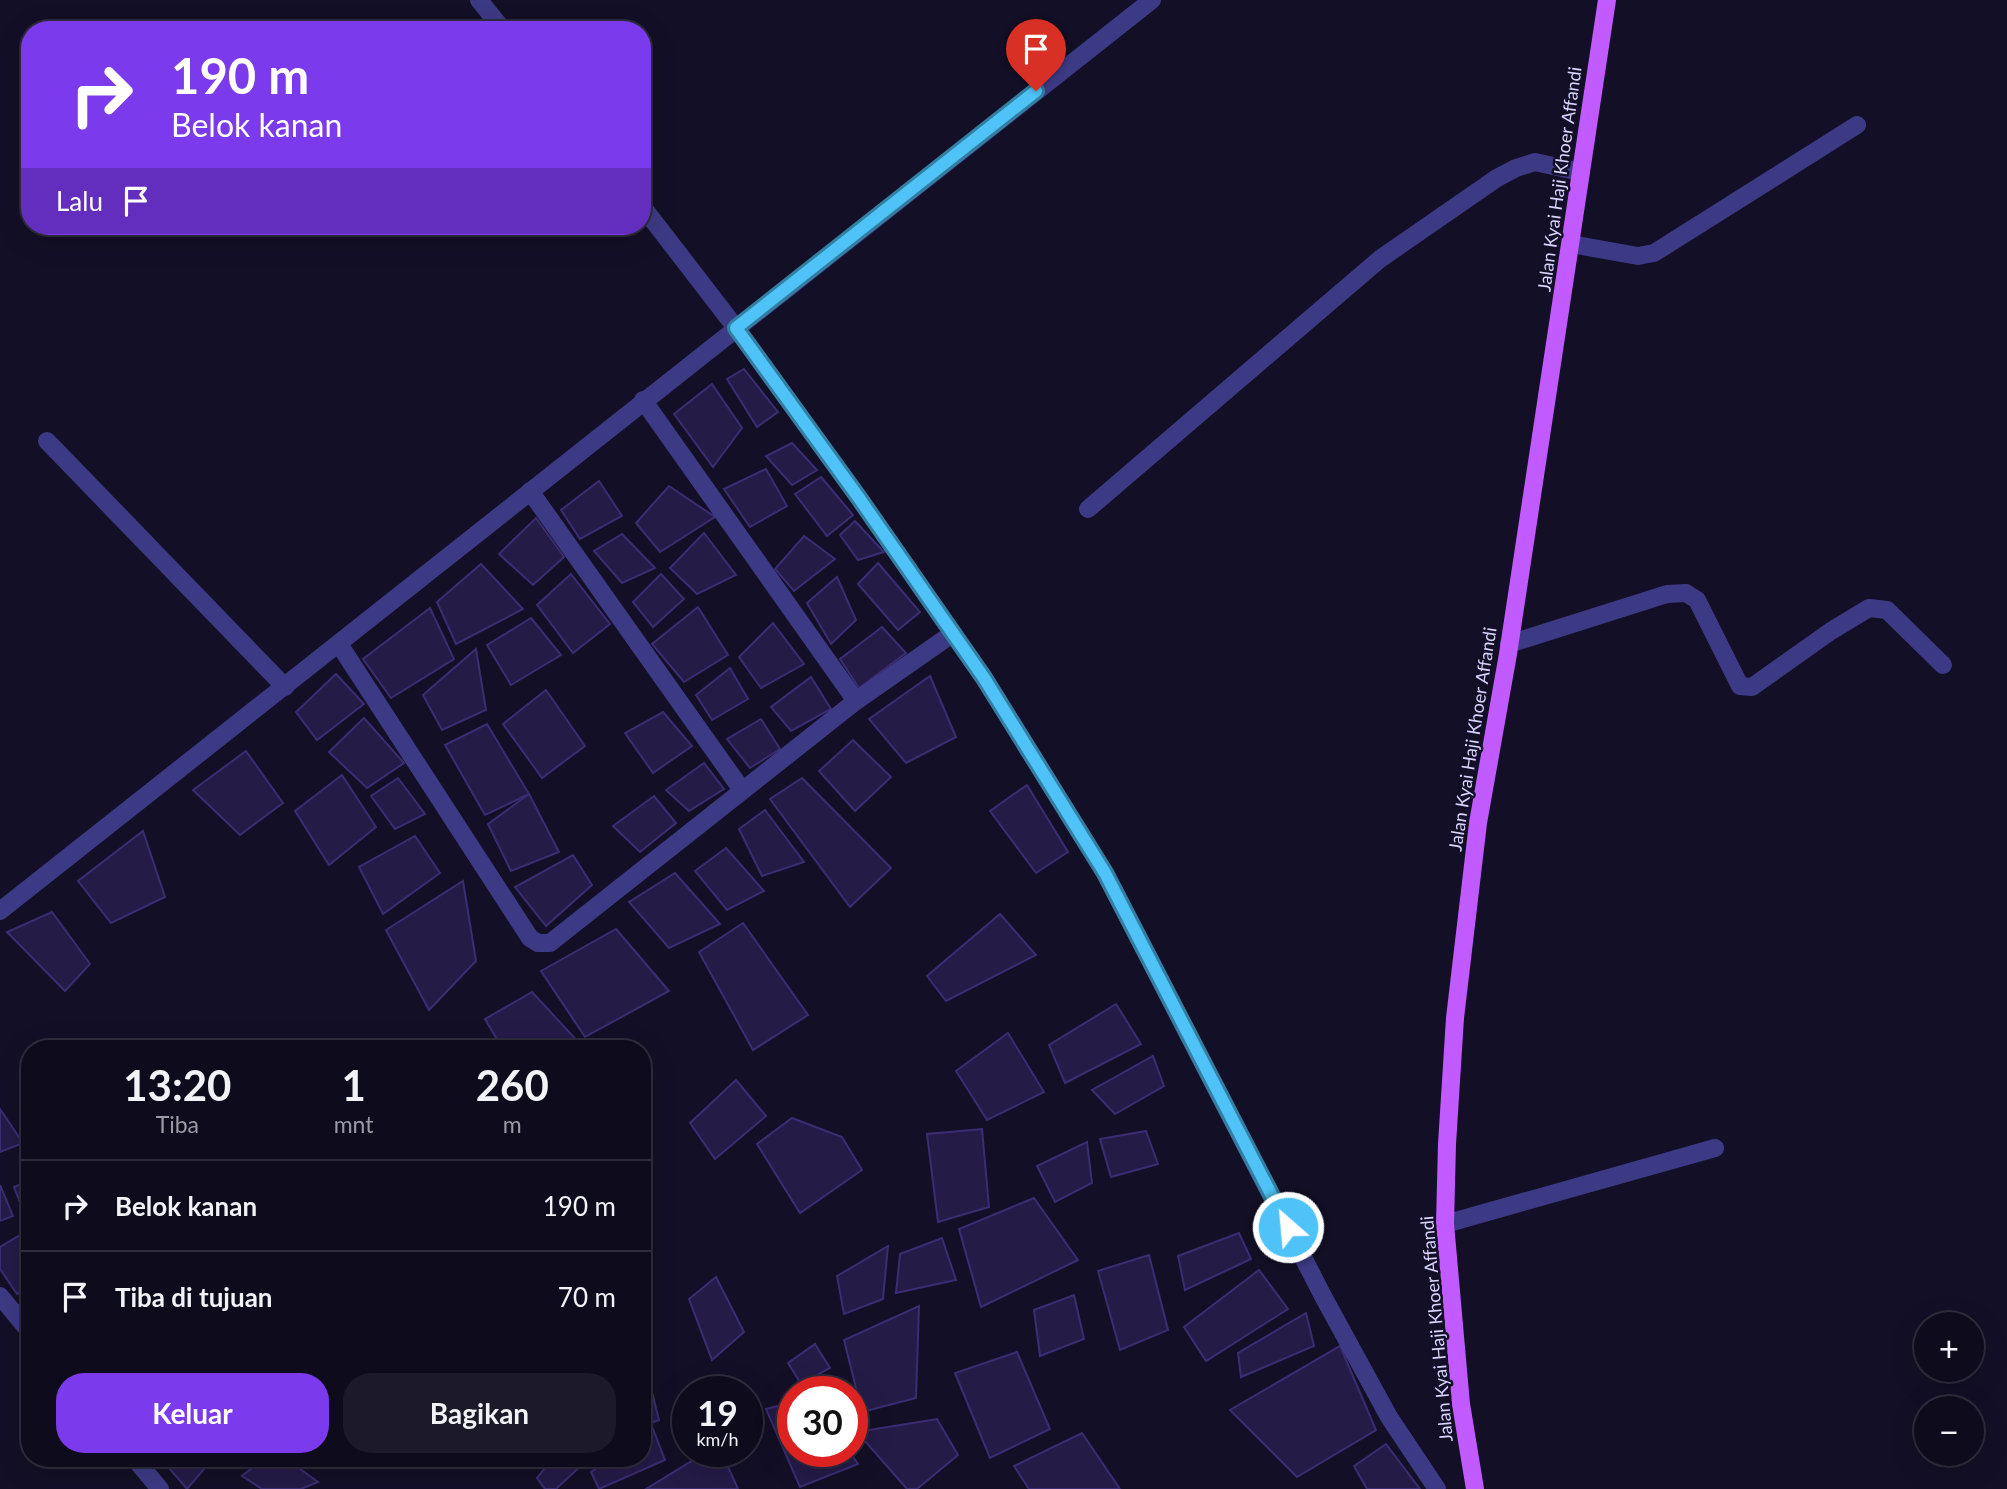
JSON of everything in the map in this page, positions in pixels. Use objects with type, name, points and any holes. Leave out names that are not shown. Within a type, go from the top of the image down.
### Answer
[{"type":"main road","name":"Jalan Kyai Haji Khoer Affandi","points":[[1471,1488],[1445,1224],[1455,1018],[1478,823],[1510,644],[1607,0]]},
{"type":"street","points":[[479,0],[496,21]]},
{"type":"street","points":[[0,911],[1152,0]]},
{"type":"street","points":[[1571,244],[1638,256],[1654,253],[1857,125]]},
{"type":"street","points":[[1088,509],[1380,259],[1476,193],[1517,168],[1535,162],[1580,172]]},
{"type":"street","points":[[651,218],[736,328],[859,498],[984,678],[1105,873],[1324,1298],[1389,1417],[1437,1489]]},
{"type":"street","points":[[643,400],[856,701]]},
{"type":"street","points":[[47,441],[285,687]]},
{"type":"street","points":[[530,491],[742,790]]},
{"type":"street","points":[[1510,644],[1667,594],[1686,593],[1697,600],[1740,686],[1752,687],[1831,631],[1869,608],[1887,610],[1942,665]]},
{"type":"street","points":[[339,644],[530,938],[538,943],[550,943],[856,701],[952,634]]},
{"type":"street","points":[[1445,1224],[1715,1148]]},
{"type":"street","points":[[0,1296],[21,1321]]},
{"type":"street","points":[[142,1467],[160,1489]]},
{"type":"building","points":[[744,369],[778,412],[757,427],[727,379]]},
{"type":"building","points":[[712,384],[742,428],[713,467],[674,414]]},
{"type":"building","points":[[792,443],[817,470],[792,485],[766,456]]},
{"type":"building","points":[[766,469],[787,506],[750,527],[724,489]]},
{"type":"building","points":[[821,477],[853,515],[827,536],[795,494]]},
{"type":"building","points":[[599,481],[622,516],[580,539],[561,510]]},
{"type":"building","points":[[669,486],[715,517],[660,552],[636,523]]},
{"type":"building","points":[[536,518],[564,557],[533,585],[499,554]]},
{"type":"building","points":[[855,521],[884,552],[858,560],[840,535]]},
{"type":"building","points":[[704,533],[736,575],[697,594],[670,568]]},
{"type":"building","points":[[622,534],[655,568],[622,583],[594,551]]},
{"type":"building","points":[[804,536],[835,559],[794,591],[775,569]]},
{"type":"building","points":[[878,563],[920,612],[898,630],[858,584]]},
{"type":"building","points":[[481,564],[523,609],[456,644],[437,602]]},
{"type":"building","points":[[571,574],[610,624],[573,653],[537,605]]},
{"type":"building","points":[[661,574],[684,599],[653,627],[633,602]]},
{"type":"building","points":[[837,577],[856,620],[831,644],[807,603]]},
{"type":"building","points":[[698,607],[728,655],[684,682],[652,644]]},
{"type":"building","points":[[430,608],[454,659],[391,698],[363,659]]},
{"type":"building","points":[[531,618],[561,655],[511,685],[487,645]]},
{"type":"building","points":[[773,623],[804,664],[761,688],[739,657]]},
{"type":"building","points":[[882,627],[906,653],[859,688],[840,659]]},
{"type":"building","points":[[476,649],[486,710],[442,730],[423,695]]},
{"type":"building","points":[[730,668],[748,699],[712,720],[696,695]]},
{"type":"building","points":[[336,674],[364,704],[317,740],[296,712]]},
{"type":"building","points":[[930,676],[956,737],[906,763],[869,719]]},
{"type":"building","points":[[811,677],[831,709],[791,731],[771,707]]},
{"type":"building","points":[[546,690],[585,746],[542,778],[503,724]]},
{"type":"building","points":[[663,712],[692,746],[653,773],[625,733]]},
{"type":"building","points":[[364,718],[404,763],[367,788],[329,752]]},
{"type":"building","points":[[761,719],[780,749],[750,768],[727,739]]},
{"type":"building","points":[[487,724],[529,794],[485,815],[445,745]]},
{"type":"building","points":[[853,740],[891,777],[855,811],[819,771]]},
{"type":"building","points":[[246,751],[283,803],[240,835],[193,790]]},
{"type":"building","points":[[704,763],[724,789],[689,811],[666,790]]},
{"type":"building","points":[[342,775],[376,827],[329,865],[295,811]]},
{"type":"building","points":[[398,778],[425,814],[395,829],[371,796]]},
{"type":"building","points":[[802,778],[891,868],[850,907],[770,799]]},
{"type":"building","points":[[1027,785],[1068,852],[1036,873],[990,811]]},
{"type":"building","points":[[529,794],[559,852],[511,871],[488,824]]},
{"type":"building","points":[[654,796],[676,823],[640,852],[613,826]]},
{"type":"building","points":[[765,810],[804,862],[762,876],[739,829]]},
{"type":"building","points":[[143,831],[165,897],[111,923],[78,881]]},
{"type":"building","points":[[415,836],[440,873],[383,914],[359,867]]},
{"type":"building","points":[[726,848],[764,891],[727,910],[695,871]]},
{"type":"building","points":[[573,855],[592,885],[546,926],[515,887]]},
{"type":"building","points":[[675,873],[720,924],[669,948],[629,902]]},
{"type":"building","points":[[463,881],[476,961],[429,1010],[386,930]]},
{"type":"building","points":[[52,912],[90,964],[65,991],[7,932]]},
{"type":"building","points":[[1000,914],[1036,955],[946,1001],[927,976]]},
{"type":"building","points":[[743,923],[808,1015],[753,1050],[699,952]]},
{"type":"building","points":[[616,929],[669,991],[585,1037],[541,971]]},
{"type":"building","points":[[532,992],[576,1040],[497,1040],[485,1019]]},
{"type":"building","points":[[1116,1004],[1141,1044],[1065,1083],[1049,1045]]},
{"type":"building","points":[[1008,1033],[1044,1092],[987,1120],[956,1071]]},
{"type":"building","points":[[1153,1056],[1164,1086],[1115,1114],[1092,1090]]},
{"type":"building","points":[[736,1080],[766,1116],[715,1159],[690,1123]]},
{"type":"building","points":[[0,1109],[21,1144],[0,1152]]},
{"type":"building","points":[[792,1118],[842,1137],[862,1170],[800,1213],[757,1144]]},
{"type":"building","points":[[982,1129],[989,1207],[938,1222],[927,1134]]},
{"type":"building","points":[[1146,1131],[1158,1164],[1111,1177],[1100,1139]]},
{"type":"building","points":[[1087,1142],[1092,1183],[1055,1202],[1037,1166]]},
{"type":"building","points":[[21,1184],[21,1205],[14,1187]]},
{"type":"building","points":[[0,1185],[13,1216],[0,1221]]},
{"type":"building","points":[[1034,1198],[1078,1260],[981,1307],[959,1229]]},
{"type":"building","points":[[1239,1233],[1251,1259],[1185,1290],[1178,1256]]},
{"type":"building","points":[[21,1234],[21,1292],[17,1294],[0,1269],[0,1247]]},
{"type":"building","points":[[942,1238],[956,1280],[896,1293],[900,1254]]},
{"type":"building","points":[[888,1246],[883,1299],[844,1314],[837,1276]]},
{"type":"building","points":[[1149,1255],[1168,1330],[1120,1350],[1098,1271]]},
{"type":"building","points":[[1259,1270],[1288,1309],[1206,1361],[1184,1327]]},
{"type":"building","points":[[716,1277],[744,1332],[712,1360],[689,1299]]},
{"type":"building","points":[[1074,1295],[1084,1339],[1040,1356],[1034,1310]]},
{"type":"building","points":[[919,1306],[916,1398],[868,1410],[868,1376],[853,1376],[844,1340]]},
{"type":"building","points":[[1306,1313],[1314,1346],[1241,1377],[1238,1353]]},
{"type":"building","points":[[815,1344],[830,1368],[816,1376],[796,1376],[788,1363]]},
{"type":"building","points":[[1340,1346],[1376,1430],[1297,1477],[1230,1410]]},
{"type":"building","points":[[1017,1352],[1050,1429],[990,1458],[955,1373]]},
{"type":"building","points":[[651,1388],[659,1420],[651,1423]]},
{"type":"building","points":[[777,1406],[777,1434],[766,1409]]},
{"type":"building","points":[[937,1419],[958,1455],[917,1489],[907,1489],[868,1445],[868,1430]]},
{"type":"building","points":[[653,1429],[665,1460],[651,1466]]},
{"type":"building","points":[[1082,1433],[1120,1489],[1029,1489],[1014,1466]]},
{"type":"building","points":[[1386,1444],[1420,1489],[1367,1489],[1354,1466]]},
{"type":"building","points":[[204,1467],[205,1468],[187,1489],[169,1468]]},
{"type":"building","points":[[254,1467],[297,1467],[318,1482],[301,1489],[262,1489],[242,1476]]},
{"type":"building","points":[[546,1467],[580,1467],[556,1489],[545,1489],[537,1478]]},
{"type":"building","points":[[598,1467],[649,1467],[599,1489],[591,1472]]},
{"type":"building","points":[[682,1467],[728,1467],[738,1489],[646,1489]]},
{"type":"building","points":[[791,1467],[850,1467],[800,1487]]},
{"type":"route","points":[[1036,91],[736,328],[984,678],[1105,873],[1288,1227]]}]
